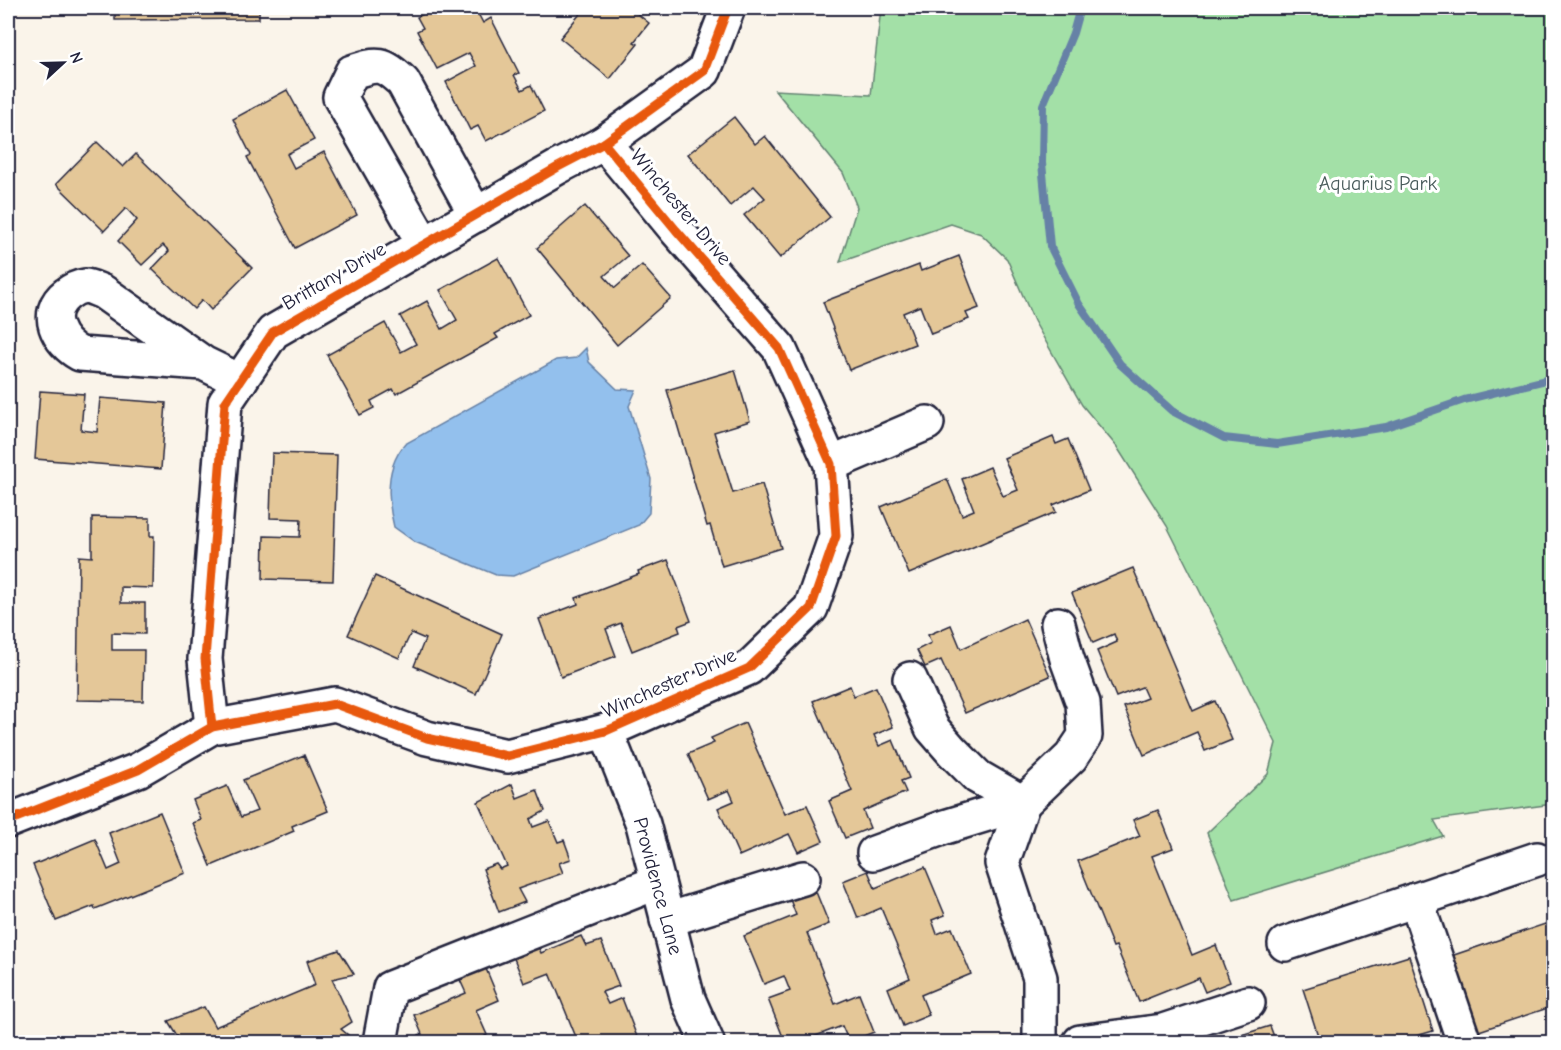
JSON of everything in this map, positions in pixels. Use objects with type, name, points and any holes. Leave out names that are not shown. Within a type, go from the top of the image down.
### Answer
[{"type":"street","name":"Brittany Drive","points":[[212,727],[205,659],[225,403],[273,332],[558,166],[604,143],[704,71],[728,8]]},
{"type":"street","points":[[424,244],[340,97],[352,72],[371,66],[386,67],[404,82],[476,214]]},
{"type":"street","name":"Winchester Drive","points":[[8,821],[138,770],[212,727],[335,704],[427,738],[507,756],[606,731],[749,668],[812,608],[836,536],[831,464],[779,348],[604,143]]},
{"type":"street","points":[[203,363],[240,381]]},
{"type":"street","points":[[831,464],[927,423]]},
{"type":"street","points":[[1040,1042],[1040,978],[1002,863],[1023,803],[1071,757],[1085,736],[1083,703],[1067,659],[1058,624]]},
{"type":"street","points":[[910,679],[932,728],[952,751],[978,777],[1023,803]]},
{"type":"street","name":"Providence Lane","points":[[606,731],[644,824],[688,999],[707,1042]]},
{"type":"street","points":[[873,853],[945,826],[1023,803]]},
{"type":"street","points":[[1285,944],[1537,859]]},
{"type":"street","points":[[667,920],[803,878]]},
{"type":"street","points":[[380,1042],[390,988],[658,882]]},
{"type":"street","points":[[1416,900],[1464,1042]]},
{"type":"street","points":[[1080,1042],[1163,1031],[1248,1003]]},
{"type":"green space","name":"Aquarius Park","points":[[881,8],[1553,8],[1553,804],[1434,820],[1443,836],[1234,900],[1207,833],[1268,774],[1276,743],[1167,526],[1117,447],[1082,405],[1034,321],[1007,259],[981,234],[951,224],[840,262],[857,207],[843,173],[775,90],[871,95]]},
{"type":"water","points":[[586,348],[589,362],[617,389],[636,390],[629,406],[651,479],[649,513],[639,525],[513,576],[496,575],[415,542],[394,527],[389,484],[398,453],[405,444],[556,360],[576,358]]},
{"type":"building","points":[[115,8],[259,8],[259,19],[115,20]]},
{"type":"building","points":[[436,8],[475,8],[483,23],[491,18],[519,73],[514,75],[522,90],[531,85],[544,111],[486,141],[478,126],[470,130],[446,82],[476,66],[469,53],[437,69],[417,31],[423,28],[417,17]]},
{"type":"building","points":[[585,8],[630,8],[649,23],[634,42],[638,44],[610,79],[560,38]]},
{"type":"building","points":[[287,90],[314,140],[287,154],[294,168],[324,152],[357,215],[295,248],[247,157],[251,155],[233,119]]},
{"type":"building","points":[[734,117],[755,144],[765,136],[830,217],[780,258],[744,215],[765,198],[754,186],[730,206],[688,154]]},
{"type":"building","points":[[97,142],[123,167],[136,154],[252,268],[211,310],[202,300],[194,309],[152,269],[169,251],[163,245],[142,265],[118,241],[137,220],[126,208],[104,231],[56,184]]},
{"type":"building","points":[[585,206],[628,256],[604,276],[615,288],[642,265],[671,298],[617,345],[537,248]]},
{"type":"building","points":[[959,256],[979,308],[966,313],[969,319],[931,334],[920,306],[903,313],[915,344],[849,370],[823,302],[919,265],[921,271]]},
{"type":"building","points":[[498,258],[529,315],[495,334],[498,338],[396,394],[393,389],[371,401],[374,408],[360,415],[327,355],[385,323],[401,352],[416,344],[400,316],[427,301],[442,329],[457,320],[440,290]]},
{"type":"building","points":[[735,370],[750,421],[714,432],[733,493],[762,484],[781,548],[722,566],[710,525],[707,526],[667,390]]},
{"type":"building","points":[[40,391],[84,394],[81,430],[97,432],[100,398],[166,403],[161,469],[35,459]]},
{"type":"building","points":[[1053,437],[1056,444],[1068,439],[1089,490],[1053,505],[1056,512],[909,574],[881,507],[947,479],[962,515],[974,510],[962,479],[990,467],[1003,496],[1018,490],[1004,458]]},
{"type":"building","points":[[272,453],[337,455],[333,581],[263,579],[264,536],[300,537],[301,519],[270,518]]},
{"type":"building","points":[[92,517],[150,518],[150,536],[154,536],[153,588],[121,587],[121,603],[145,603],[145,634],[112,633],[112,650],[144,650],[143,701],[77,700],[79,556],[92,557]]},
{"type":"building","points":[[668,560],[691,621],[678,626],[680,632],[632,651],[621,623],[606,629],[616,656],[561,677],[539,619],[578,604],[576,598],[639,574],[638,571]]},
{"type":"building","points":[[1133,568],[1193,711],[1215,701],[1232,740],[1205,751],[1197,732],[1144,755],[1124,707],[1147,698],[1142,687],[1116,697],[1097,651],[1117,642],[1114,634],[1093,643],[1072,593]]},
{"type":"building","points":[[375,576],[502,634],[476,694],[414,666],[425,639],[411,633],[399,658],[348,635]]},
{"type":"building","points":[[1025,619],[1050,676],[965,713],[941,660],[925,667],[917,650],[931,643],[928,635],[951,625],[961,649]]},
{"type":"building","points":[[850,686],[854,696],[876,687],[893,727],[874,735],[879,746],[893,740],[909,778],[901,781],[906,792],[863,811],[870,828],[845,838],[829,801],[852,791],[813,701]]},
{"type":"building","points":[[745,723],[785,814],[807,805],[823,841],[798,852],[789,834],[739,856],[718,808],[734,801],[729,790],[708,799],[688,754],[714,743],[711,738]]},
{"type":"building","points":[[304,755],[328,811],[292,826],[294,831],[211,866],[193,823],[201,820],[193,800],[227,786],[241,817],[257,811],[243,780]]},
{"type":"building","points":[[512,784],[517,798],[537,790],[545,811],[530,819],[533,827],[549,821],[558,842],[564,840],[571,859],[559,863],[563,873],[518,889],[525,902],[499,912],[483,869],[496,864],[500,869],[507,866],[478,802]]},
{"type":"building","points":[[1158,810],[1173,848],[1152,856],[1192,955],[1216,945],[1230,982],[1205,992],[1199,978],[1139,1002],[1116,946],[1113,947],[1078,861],[1140,836],[1133,820]]},
{"type":"building","points":[[160,812],[185,873],[95,909],[94,906],[56,921],[33,865],[95,839],[108,870],[121,864],[109,833]]},
{"type":"building","points":[[925,867],[945,915],[932,920],[937,934],[952,928],[971,974],[921,995],[929,1015],[903,1026],[888,988],[910,978],[881,908],[858,918],[843,881],[868,871],[875,888]]},
{"type":"building","points":[[814,887],[829,924],[807,933],[835,1004],[859,994],[874,1032],[849,1042],[842,1026],[800,1042],[785,1042],[768,999],[790,991],[784,976],[764,984],[744,936],[796,915],[789,897]]},
{"type":"building","points":[[1554,921],[1554,1006],[1476,1032],[1451,956]]},
{"type":"building","points":[[534,936],[541,953],[581,936],[586,946],[601,941],[619,986],[602,992],[608,1004],[622,998],[639,1042],[578,1042],[550,973],[524,983],[509,946]]},
{"type":"building","points":[[339,950],[354,974],[332,979],[352,1022],[341,1029],[348,1035],[345,1042],[181,1042],[168,1021],[204,1007],[215,1027],[315,985],[307,961]]},
{"type":"building","points":[[1409,956],[1433,1031],[1396,1042],[1320,1042],[1303,989]]},
{"type":"building","points":[[484,964],[499,1000],[476,1010],[488,1042],[422,1042],[419,1035],[422,1034],[414,1015],[466,993],[460,980],[463,979],[461,974]]},
{"type":"building","points":[[1270,1026],[1276,1042],[1219,1042]]},
{"type":"waterway","points":[[1080,8],[1073,33],[1043,105],[1042,163],[1050,246],[1079,304],[1120,364],[1172,411],[1224,438],[1277,444],[1386,427],[1464,400],[1554,378]]},
{"type":"cycle path","points":[[212,727],[205,659],[225,403],[273,332],[558,167],[604,143],[704,71],[728,8]]},
{"type":"cycle path","points":[[8,821],[138,770],[212,727],[335,704],[427,738],[507,756],[606,731],[749,668],[811,608],[836,536],[831,464],[779,348],[604,143]]}]
